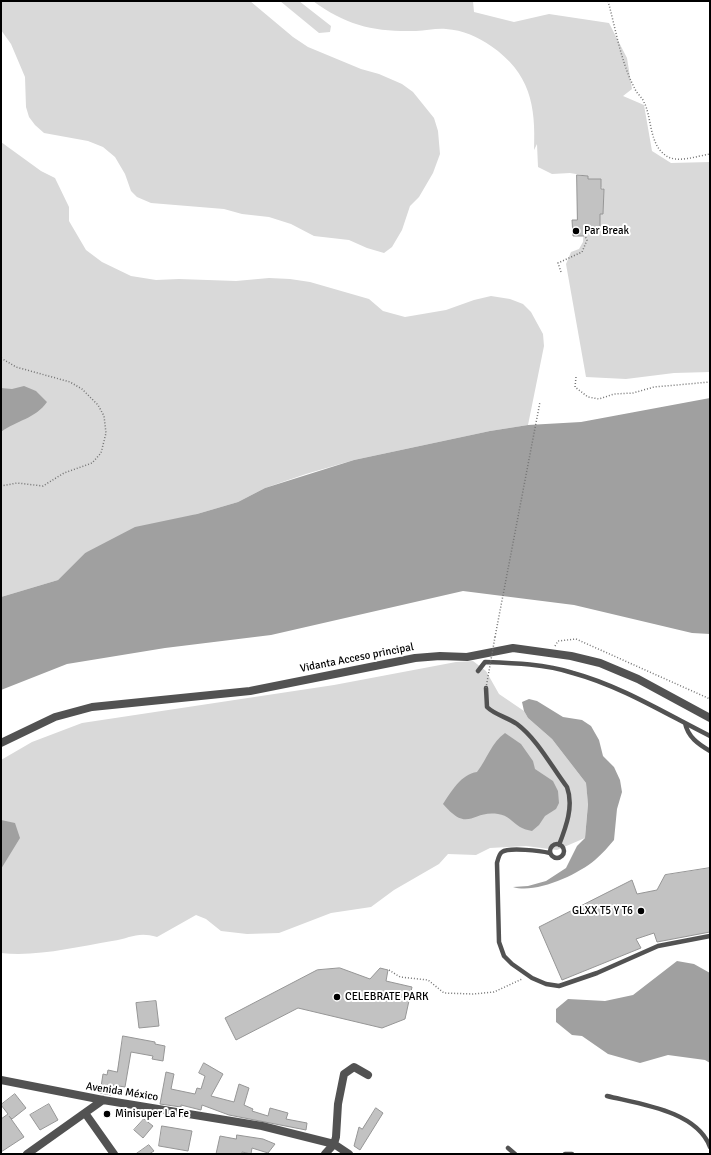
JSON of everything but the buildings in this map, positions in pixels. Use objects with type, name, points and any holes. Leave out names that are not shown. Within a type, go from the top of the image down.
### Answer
[{"type":"street","name":"Vidanta Acceso principal","points":[[1,743],[55,717],[92,707],[250,691],[428,656],[467,657],[513,648],[552,653],[606,666],[638,679],[710,718]]},
{"type":"street","points":[[325,1154],[334,1144],[338,1104],[344,1074],[354,1067],[368,1075]]},
{"type":"street","name":"Avenida México","points":[[1,1080],[103,1100],[262,1126],[334,1144],[349,1154]]},
{"type":"street","points":[[27,1154],[103,1100]]},
{"type":"street","points":[[85,1113],[114,1154]]},
{"type":"lane","points":[[478,671],[485,662],[526,664],[573,673],[613,688],[710,736]]},
{"type":"lane","points":[[486,688],[487,707],[515,723],[530,735],[567,787],[571,797],[568,820],[559,845]]},
{"type":"lane","points":[[685,723],[687,731],[692,738],[710,751]]},
{"type":"lane","points":[[550,853],[553,845],[559,845],[564,850],[560,858],[552,856],[550,853],[510,850],[503,851],[498,857],[496,863],[499,942],[504,956],[512,964],[546,984],[559,986],[597,973],[658,946],[710,936]]},
{"type":"lane","points":[[607,1096],[659,1109],[686,1118],[707,1140],[710,1147]]},
{"type":"lane","points":[[508,1148],[515,1154]]},
{"type":"lane","points":[[565,1154],[572,1154]]},
{"type":"path","points":[[608,1],[623,59],[635,89],[644,102],[653,134],[660,150],[670,158],[676,159],[710,154]]},
{"type":"path","points":[[561,272],[558,263],[582,252],[587,240],[584,234]]},
{"type":"path","points":[[1,358],[16,367],[70,382],[82,389],[98,405],[105,420],[106,433],[101,453],[92,463],[64,473],[43,486],[18,483],[1,486]]},
{"type":"path","points":[[576,377],[575,387],[588,397],[599,399],[614,394],[633,394],[662,386],[710,382]]},
{"type":"path","points":[[486,688],[540,402]]},
{"type":"path","points":[[552,653],[558,641],[576,639],[710,699]]},
{"type":"path","points":[[389,970],[400,977],[428,980],[444,993],[474,994],[494,992],[529,975]]},
{"type":"shaded area","points":[[1,1],[250,1],[293,37],[308,47],[361,69],[379,74],[402,84],[413,92],[434,118],[438,131],[440,154],[433,173],[419,197],[410,206],[402,230],[392,247],[384,253],[367,248],[349,240],[314,236],[291,224],[269,217],[242,214],[224,209],[151,203],[137,197],[131,191],[125,174],[115,157],[103,147],[88,141],[44,133],[29,117],[26,107],[25,77],[11,44],[1,30]]},
{"type":"shaded area","points":[[280,1],[299,1],[331,26],[330,32],[319,33]]},
{"type":"shaded area","points":[[313,1],[473,1],[474,12],[514,22],[549,14],[609,23],[627,58],[632,89],[623,96],[644,105],[652,151],[671,163],[710,162],[710,372],[674,373],[626,379],[586,377],[566,264],[571,252],[579,249],[583,242],[584,226],[600,226],[600,214],[603,214],[604,189],[588,179],[588,176],[570,173],[552,174],[538,167],[537,144],[534,150],[534,119],[532,104],[522,79],[504,56],[476,37],[464,32],[442,29],[401,31],[374,29],[350,22],[326,10]]},
{"type":"shaded area","points":[[1,142],[41,171],[55,178],[69,207],[69,221],[86,250],[102,262],[131,276],[156,280],[179,279],[236,281],[269,278],[290,279],[310,282],[369,299],[383,311],[405,317],[446,310],[474,300],[491,296],[510,299],[523,304],[531,312],[543,334],[544,346],[528,425],[490,431],[354,460],[306,474],[265,488],[238,502],[197,514],[85,553],[58,580],[1,597]]},
{"type":"shaded area","points":[[24,386],[36,391],[47,402],[42,408],[31,416],[1,432],[1,388],[12,389]]},
{"type":"shaded area","points":[[710,398],[710,634],[692,633],[574,605],[463,591],[271,635],[165,648],[67,664],[1,690],[1,597],[58,580],[85,553],[135,527],[197,514],[238,502],[265,488],[354,460],[490,431],[528,425],[581,422]]},
{"type":"shaded area","points":[[473,661],[486,671],[499,694],[524,711],[528,718],[552,739],[586,783],[588,803],[585,838],[557,850],[526,846],[490,848],[476,855],[448,854],[439,864],[394,890],[371,907],[331,913],[279,933],[247,934],[221,931],[206,919],[196,915],[157,937],[150,935],[139,935],[42,953],[1,953],[1,760],[32,742],[82,723],[334,685],[456,662]]},
{"type":"shaded area","points":[[529,699],[537,701],[563,717],[582,720],[591,726],[599,740],[603,756],[614,767],[620,780],[622,792],[617,809],[614,840],[595,860],[578,872],[556,882],[533,888],[522,888],[513,887],[528,886],[546,881],[566,868],[577,846],[585,838],[588,804],[586,783],[552,739],[528,718],[524,711],[522,702]]},
{"type":"shaded area","points":[[505,733],[521,744],[533,761],[535,769],[553,781],[558,791],[559,803],[556,809],[545,816],[539,825],[532,831],[521,828],[507,817],[498,814],[482,815],[470,819],[459,818],[443,804],[461,780],[471,773],[477,772],[493,746]]},
{"type":"shaded area","points":[[1,820],[15,823],[20,838],[1,869]]},
{"type":"shaded area","points":[[677,961],[694,964],[710,973],[710,1063],[705,1060],[668,1055],[640,1063],[608,1054],[582,1036],[572,1035],[556,1022],[556,1009],[568,999],[605,1001],[633,995]]},
{"type":"place","name":"Par Break","points":[[576,231]]},
{"type":"place","name":"GLXX T5 Y T6","points":[[641,911]]},
{"type":"place","name":"CELEBRATE PARK","points":[[337,997]]},
{"type":"place","name":"Minisuper La Fe","points":[[107,1114]]}]
